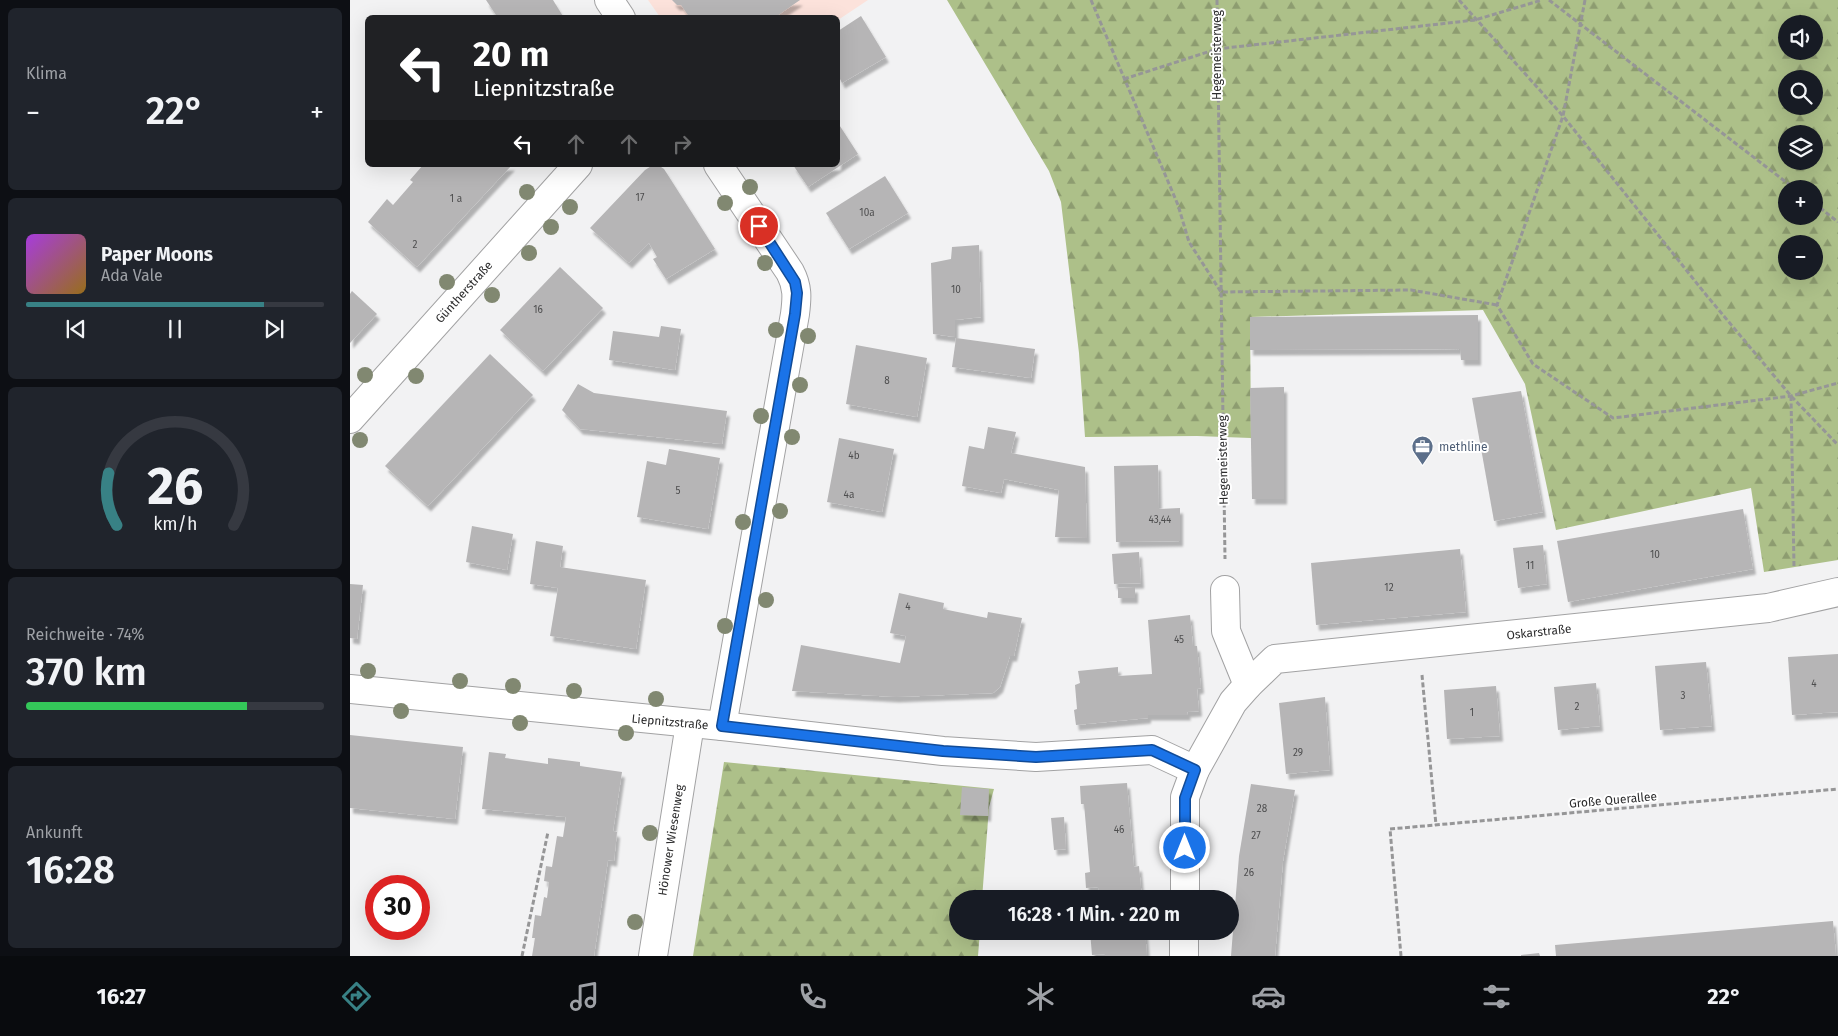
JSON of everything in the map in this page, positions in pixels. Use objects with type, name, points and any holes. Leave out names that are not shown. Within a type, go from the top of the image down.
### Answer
[{"type":"street","points":[[609,0],[619,15]]},
{"type":"street","name":"Güntherstraße","points":[[350,419],[576,167]]},
{"type":"street","points":[[719,167],[790,272],[795,282],[797,293],[795,314],[722,726]]},
{"type":"street","points":[[1184,890],[1185,798],[1195,770],[1233,702],[1248,685],[1226,631],[1225,590]]},
{"type":"street","name":"Oskarstraße","points":[[1248,685],[1275,659],[1768,608],[1838,592]]},
{"type":"street","name":"Liepnitzstraße","points":[[350,689],[722,726],[943,751],[1036,757],[1152,750],[1195,770]]},
{"type":"street","name":"Hönower Wiesenweg","points":[[653,956],[690,724]]},
{"type":"street","points":[[1184,940],[1184,956]]},
{"type":"path","points":[[1091,0],[1178,205],[1189,242],[1221,292],[1411,290],[1497,305],[1533,364],[1614,418],[1791,396],[1838,383]]},
{"type":"path","name":"Hegemeisterweg","points":[[1217,0],[1225,590]]},
{"type":"path","points":[[1459,0],[1563,116],[1706,296],[1791,396],[1838,445]]},
{"type":"path","points":[[1124,79],[1217,49],[1475,20],[1542,0]]},
{"type":"path","points":[[1548,0],[1783,180]]},
{"type":"path","points":[[1497,305],[1563,116],[1585,0]]},
{"type":"path","points":[[1823,210],[1838,222]]},
{"type":"path","points":[[1791,396],[1794,567]]},
{"type":"path","points":[[1421,672],[1436,825]]},
{"type":"path","name":"Große Querallee","points":[[1401,956],[1390,829],[1838,789]]},
{"type":"path","points":[[522,956],[548,832]]},
{"type":"shaded area","points":[[648,0],[868,0],[840,19],[840,15],[659,15]]},
{"type":"green space","points":[[947,0],[1838,0],[1838,560],[1764,572],[1751,488],[1556,530],[1525,384],[1483,310],[1250,317],[1251,438],[1197,436],[1085,437],[1079,353],[1061,202],[1049,171]]},
{"type":"green space","points":[[724,762],[994,789],[989,807],[983,890],[949,890],[949,940],[979,940],[978,956],[693,956]]},
{"type":"building","points":[[486,0],[553,0],[562,15],[496,15]]},
{"type":"building","points":[[672,0],[800,0],[778,15],[688,15],[681,5],[677,5]]},
{"type":"building","points":[[861,16],[886,57],[842,83],[840,79],[840,30]]},
{"type":"building","points":[[840,126],[858,154],[840,166]]},
{"type":"building","points":[[421,167],[510,167],[417,267],[368,222],[387,199],[393,205],[413,182],[410,180]]},
{"type":"building","points":[[650,167],[661,167],[664,169],[715,249],[666,279],[653,259],[657,257],[649,243],[629,263],[590,228]]},
{"type":"building","points":[[794,167],[838,167],[808,187]]},
{"type":"building","points":[[885,176],[908,213],[849,249],[826,213]]},
{"type":"building","points":[[979,245],[981,317],[955,320],[955,337],[933,334],[931,263],[951,259],[952,247]]},
{"type":"building","points":[[560,267],[603,308],[543,371],[500,330]]},
{"type":"building","points":[[352,291],[377,314],[350,343],[350,294]]},
{"type":"building","points":[[1478,315],[1478,360],[1461,360],[1460,349],[1250,350],[1250,317]]},
{"type":"building","points":[[661,326],[681,329],[675,370],[609,360],[613,331],[659,337]]},
{"type":"building","points":[[956,338],[1035,349],[1031,378],[952,367]]},
{"type":"building","points":[[856,345],[927,358],[917,417],[846,404]]},
{"type":"building","points":[[490,354],[533,395],[428,506],[385,466]]},
{"type":"building","points":[[578,384],[594,393],[727,411],[722,444],[580,429],[562,410]]},
{"type":"building","points":[[1284,387],[1284,499],[1252,499],[1250,388]]},
{"type":"building","points":[[1521,391],[1543,512],[1494,521],[1472,398]]},
{"type":"building","points":[[988,427],[1016,432],[1011,453],[1085,467],[1087,538],[1055,537],[1059,490],[1004,479],[1001,493],[962,486],[969,446],[984,449]]},
{"type":"building","points":[[839,438],[894,449],[882,512],[827,502]]},
{"type":"building","points":[[669,449],[720,458],[708,529],[637,517],[647,461],[666,465]]},
{"type":"building","points":[[1158,465],[1159,509],[1180,508],[1180,541],[1116,542],[1114,466]]},
{"type":"building","points":[[1743,509],[1753,569],[1568,602],[1557,541]]},
{"type":"building","points":[[472,526],[513,534],[507,570],[466,562]]},
{"type":"building","points":[[536,541],[563,546],[560,567],[646,580],[636,649],[550,636],[558,588],[530,584]]},
{"type":"building","points":[[1543,545],[1547,584],[1518,588],[1513,548]]},
{"type":"building","points":[[1460,549],[1466,612],[1316,625],[1311,563]]},
{"type":"building","points":[[1139,552],[1141,583],[1114,584],[1112,554]]},
{"type":"building","points":[[350,584],[363,585],[357,639],[350,638]]},
{"type":"building","points":[[1135,587],[1135,598],[1118,598],[1118,588]]},
{"type":"building","points":[[899,593],[944,603],[943,609],[987,618],[988,612],[1022,618],[1014,656],[1010,656],[1000,687],[993,693],[896,697],[792,691],[801,645],[900,663],[906,636],[890,633]]},
{"type":"building","points":[[1190,615],[1193,646],[1197,646],[1201,688],[1197,689],[1199,711],[1187,712],[1188,715],[1148,715],[1148,718],[1076,725],[1074,710],[1077,709],[1075,685],[1080,683],[1078,671],[1118,667],[1118,676],[1152,674],[1148,620]]},
{"type":"building","points":[[1838,654],[1838,712],[1792,715],[1788,657]]},
{"type":"building","points":[[1706,662],[1712,726],[1660,730],[1655,666]]},
{"type":"building","points":[[1596,683],[1600,726],[1558,730],[1554,687]]},
{"type":"building","points":[[1496,686],[1500,736],[1447,739],[1444,690]]},
{"type":"building","points":[[1325,697],[1330,770],[1286,774],[1279,703]]},
{"type":"building","points":[[350,735],[463,747],[455,819],[350,808]]},
{"type":"building","points":[[489,752],[506,754],[505,758],[548,764],[548,758],[580,762],[580,766],[622,772],[613,831],[617,832],[614,861],[608,860],[594,956],[532,956],[535,938],[532,938],[535,915],[541,916],[544,897],[547,898],[549,882],[544,881],[546,866],[552,867],[557,836],[563,837],[566,817],[482,809]]},
{"type":"building","points":[[1127,783],[1134,867],[1139,866],[1141,890],[1098,890],[1098,887],[1086,888],[1085,873],[1090,872],[1084,804],[1081,804],[1080,786]]},
{"type":"building","points":[[1251,784],[1295,790],[1283,861],[1275,956],[1231,956],[1232,940],[1239,940],[1239,890],[1236,890],[1239,856]]},
{"type":"building","points":[[962,787],[989,789],[988,816],[960,815]]},
{"type":"building","points":[[1064,817],[1066,849],[1054,850],[1051,818]]},
{"type":"building","points":[[1833,921],[1836,956],[1556,956],[1555,945]]},
{"type":"building","points":[[1091,940],[1146,940],[1147,956],[1092,955]]},
{"type":"building","points":[[1539,953],[1540,956],[1521,956],[1521,955]]},
{"type":"place","name":"methline","points":[[1423,466]]},
{"type":"route","points":[[759,226],[790,272],[795,282],[797,293],[795,314],[722,726],[943,751],[1036,757],[1152,750],[1195,770],[1185,798],[1185,848]]}]
